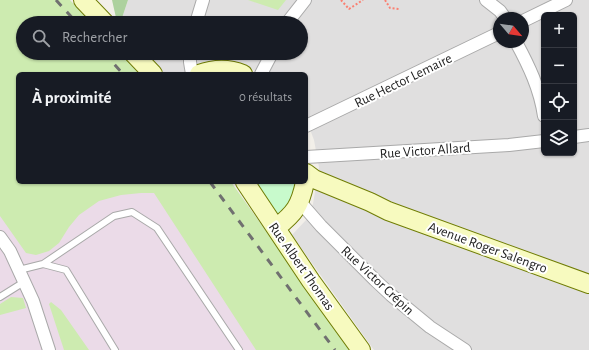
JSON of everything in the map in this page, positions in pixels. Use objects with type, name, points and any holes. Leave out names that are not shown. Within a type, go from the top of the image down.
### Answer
[{"type":"street","points":[[198,16],[203,0]]},
{"type":"street","points":[[292,16],[305,0]]},
{"type":"street","points":[[486,0],[501,12]]},
{"type":"street","points":[[529,18],[566,0]]},
{"type":"street","points":[[84,1],[98,16]]},
{"type":"street","name":"Rue Hector Lemaire","points":[[308,125],[493,36]]},
{"type":"street","points":[[519,48],[535,80],[541,100]]},
{"type":"street","points":[[140,60],[151,72]]},
{"type":"street","points":[[190,60],[192,72]]},
{"type":"street","points":[[262,72],[268,60]]},
{"type":"street","points":[[205,72],[211,70],[229,70],[236,72]]},
{"type":"street","points":[[577,137],[589,135]]},
{"type":"street","name":"Rue Victor Allard","points":[[308,157],[494,146],[541,141]]},
{"type":"street","name":"Avenue Roger Salengro","points":[[308,174],[314,179],[388,211]]},
{"type":"street","name":"Rue Albert Thomas","points":[[246,184],[311,281],[361,350]]},
{"type":"street","name":"Avenue Roger Salengro","points":[[302,192],[311,188],[360,204],[388,211],[589,284]]},
{"type":"street","points":[[276,228],[292,214],[302,192]]},
{"type":"street","name":"Rue Victor Crépin","points":[[302,192],[321,226],[370,275],[391,295],[430,327],[465,350]]},
{"type":"street","points":[[0,237],[10,251],[33,301],[49,350]]},
{"type":"lane","points":[[19,270],[44,264],[114,216],[132,212],[157,228],[239,350]]},
{"type":"lane","points":[[44,264],[66,270],[115,350]]},
{"type":"lane","points":[[0,297],[24,282]]},
{"type":"path","points":[[341,0],[349,9],[363,0]]},
{"type":"path","points":[[385,0],[390,8],[398,9]]},
{"type":"shaded area","points":[[0,0],[70,0],[85,16],[16,16],[16,60],[126,60],[137,72],[16,72],[16,184],[232,184],[351,350],[0,350]]},
{"type":"shaded area","points":[[128,0],[589,0],[589,350],[374,350],[292,235],[306,220],[313,204],[319,167],[314,140],[308,124],[308,72],[259,72],[226,61],[199,64],[186,72],[162,72],[151,60],[308,60],[308,16],[123,16]]},
{"type":"green space","points":[[0,0],[70,0],[85,16],[16,16],[16,60],[126,60],[137,72],[16,72],[16,184],[232,184],[351,350],[256,350],[154,193],[121,195],[99,201],[79,215],[59,243],[49,251],[36,255],[26,253],[0,216]]},
{"type":"green space","points":[[112,0],[128,0],[123,16],[116,16]]},
{"type":"green space","points":[[248,0],[286,0],[278,10]]},
{"type":"green space","points":[[254,184],[297,184],[292,201],[280,215],[276,213]]},
{"type":"green space","points":[[11,297],[23,298],[26,308],[0,315],[0,304]]},
{"type":"green space","points":[[51,302],[61,310],[89,350],[64,350],[49,304]]},
{"type":"railway","points":[[56,0],[71,16]]},
{"type":"railway","points":[[110,60],[121,72]]},
{"type":"railway","points":[[211,184],[335,350]]}]
